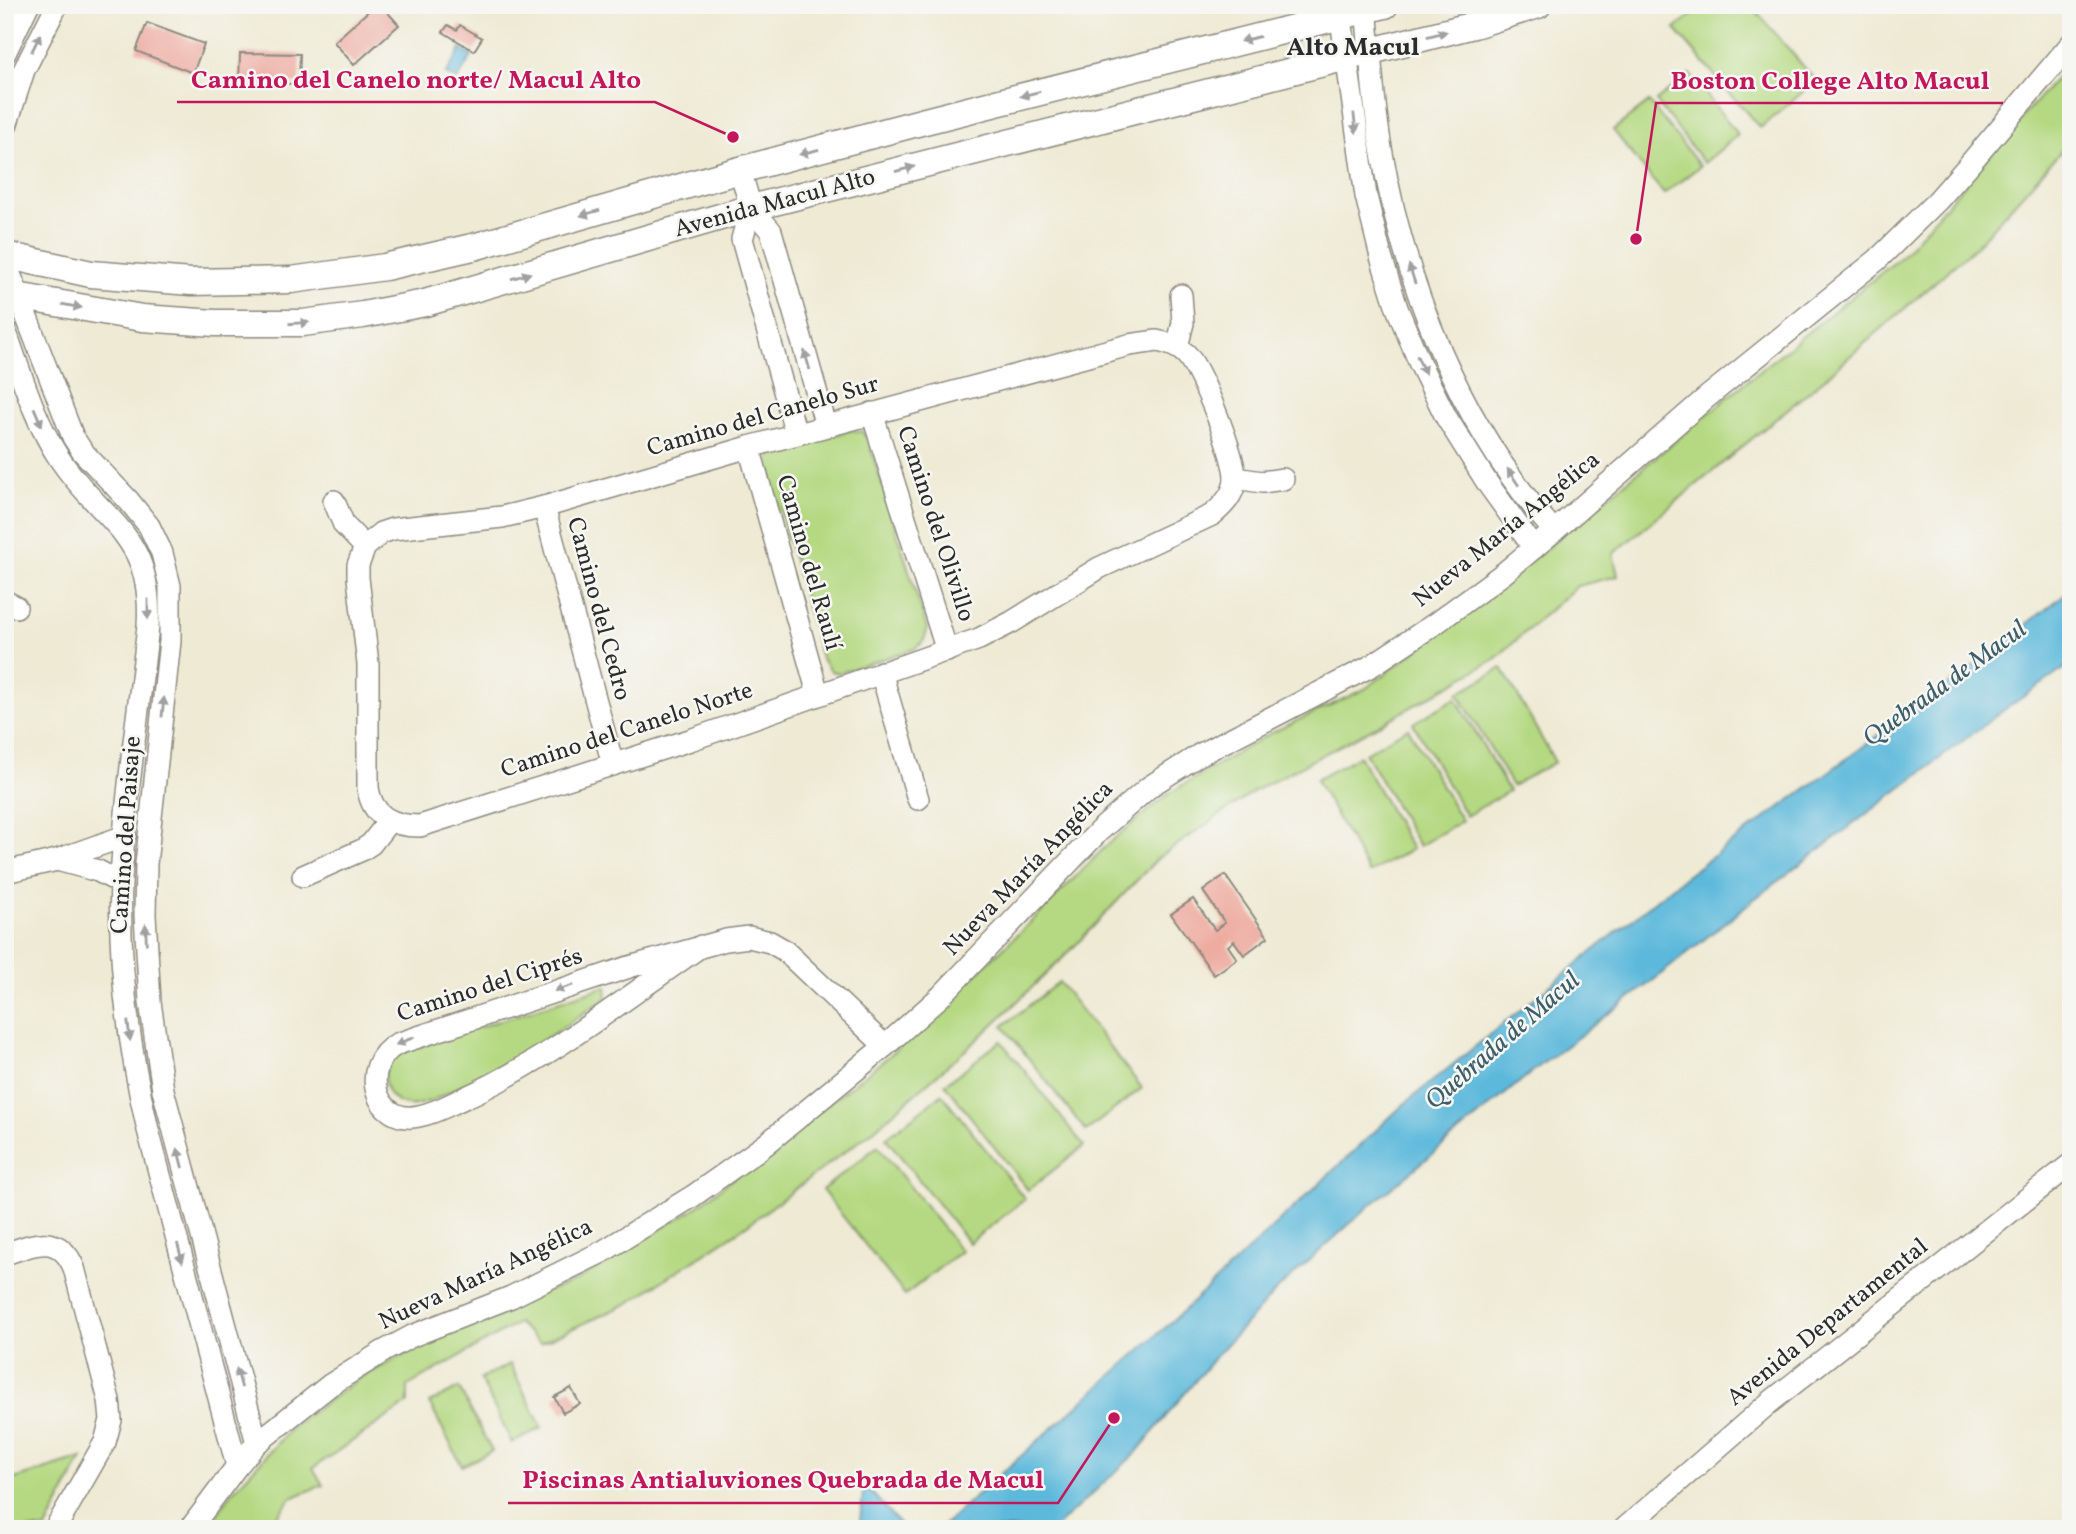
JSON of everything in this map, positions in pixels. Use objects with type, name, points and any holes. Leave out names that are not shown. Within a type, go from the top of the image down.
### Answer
[{"type":"street","points":[[5,53],[28,5]]},
{"type":"street","points":[[5,129],[24,70],[57,5]]},
{"type":"street","name":"Avenida Macul Alto","points":[[11,295],[142,317],[224,324],[303,323],[363,315],[425,303],[751,208],[1358,52],[1474,25],[1538,5]]},
{"type":"street","points":[[1372,7],[1358,52],[1366,195],[1381,257],[1401,318],[1420,364],[1447,417],[1488,484],[1534,548]]},
{"type":"street","name":"Avenida Macul Alto","points":[[5,255],[91,274],[141,279],[241,282],[338,275],[442,255],[740,170],[1340,11],[1372,7]]},
{"type":"street","points":[[1340,11],[1358,52],[1411,271],[1432,330],[1470,409],[1520,488],[1554,531]]},
{"type":"street","name":"Nueva María Angélica","points":[[190,1529],[257,1443],[322,1391],[412,1336],[557,1276],[652,1223],[765,1145],[885,1046],[969,969],[1099,831],[1149,787],[1199,755],[1371,666],[1436,623],[1534,548],[1706,398],[1816,311],[1887,250],[1938,200],[2071,44]]},
{"type":"street","points":[[740,170],[751,208],[771,231],[826,426]]},
{"type":"street","points":[[751,208],[742,239],[796,434]]},
{"type":"street","name":"Camino del Paisaje","points":[[5,261],[11,295],[73,437],[82,451],[140,513],[155,538],[167,570],[172,616],[146,864],[145,925],[150,1002],[163,1090],[257,1443]]},
{"type":"street","points":[[1181,295],[1183,323],[1177,347],[1185,353],[1196,370],[1232,455],[1236,478],[1262,482],[1283,479]]},
{"type":"street","name":"Camino del Paisaje","points":[[5,330],[48,439],[72,476],[117,523],[129,540],[145,577],[149,597],[148,626],[121,883],[123,966],[128,1024],[136,1075],[164,1193],[237,1466]]},
{"type":"street","name":"Camino del Canelo Sur","points":[[365,547],[381,533],[393,529],[502,517],[544,507],[748,447],[1129,345],[1157,341],[1177,347]]},
{"type":"street","name":"Camino del Olivillo","points":[[872,413],[947,651]]},
{"type":"street","name":"Camino del Raulí","points":[[748,447],[818,694]]},
{"type":"street","name":"Camino del Canelo Norte","points":[[389,821],[420,826],[690,740],[947,651],[1004,627],[1099,568],[1212,515],[1229,498],[1236,478]]},
{"type":"street","points":[[303,876],[362,850],[389,821],[373,807],[368,788],[369,664],[358,578],[358,565],[365,547],[344,525],[334,501]]},
{"type":"street","name":"Camino del Cedro","points":[[544,507],[613,765]]},
{"type":"street","points":[[881,673],[918,799]]},
{"type":"street","points":[[5,872],[57,860],[125,836]]},
{"type":"street","points":[[57,860],[98,871],[121,883]]},
{"type":"street","name":"Camino del Ciprés","points":[[701,946],[535,1060],[433,1112],[413,1118],[404,1116],[386,1107],[376,1091],[374,1074],[377,1065],[386,1050],[397,1044],[616,971],[701,946],[738,937],[749,937],[777,946],[809,972],[885,1046]]},
{"type":"street","name":"Avenida Departamental","points":[[1624,1529],[1769,1402],[2071,1164]]},
{"type":"street","points":[[5,1254],[43,1243],[65,1252],[74,1268],[109,1400],[111,1420],[105,1442],[64,1526]]},
{"type":"green space","points":[[1704,5],[1751,5],[1816,81],[1760,128],[1675,29]]},
{"type":"green space","points":[[2071,61],[2071,140],[1974,248],[1825,378],[1613,554],[1618,576],[1577,586],[1495,659],[1390,719],[1256,790],[1158,858],[1068,953],[977,1040],[870,1133],[746,1226],[627,1304],[540,1343],[518,1323],[408,1386],[408,1403],[313,1468],[323,1485],[291,1498],[268,1529],[207,1529],[234,1490],[294,1425],[361,1377],[469,1322],[577,1280],[694,1209],[889,1056],[1038,915],[1110,842],[1171,792],[1271,733],[1365,689],[1491,594],[1901,257]]},
{"type":"green space","points":[[1690,74],[1738,135],[1704,163],[1656,101]]},
{"type":"green space","points":[[1649,102],[1700,166],[1664,194],[1613,130]]},
{"type":"green space","points":[[852,430],[863,432],[869,443],[927,628],[920,645],[914,649],[839,673],[831,671],[821,658],[769,470],[769,459],[775,452]]},
{"type":"green space","points":[[1502,668],[1555,762],[1512,786],[1458,693]]},
{"type":"green space","points":[[1456,698],[1509,791],[1466,816],[1413,723]]},
{"type":"green space","points":[[1408,728],[1462,821],[1419,846],[1365,753]]},
{"type":"green space","points":[[1359,756],[1412,849],[1369,873],[1316,780]]},
{"type":"green space","points":[[1059,982],[1142,1088],[1086,1131],[1003,1026]]},
{"type":"green space","points":[[606,986],[607,997],[534,1047],[476,1080],[437,1098],[407,1105],[394,1099],[386,1087],[389,1063],[406,1051]]},
{"type":"green space","points":[[1001,1041],[1084,1146],[1028,1190],[945,1084]]},
{"type":"green space","points":[[942,1094],[1025,1199],[969,1243],[886,1138]]},
{"type":"green space","points":[[878,1146],[961,1251],[905,1295],[822,1190]]},
{"type":"green space","points":[[510,1364],[542,1428],[512,1443],[480,1379]]},
{"type":"green space","points":[[459,1388],[492,1451],[462,1466],[429,1403]]},
{"type":"green space","points":[[82,1458],[46,1529],[5,1529],[5,1482]]},
{"type":"water","points":[[461,49],[472,56],[457,80],[446,74]]},
{"type":"water","name":"Quebrada de Macul","points":[[2071,589],[2071,664],[2001,712],[1753,900],[1655,979],[1533,1071],[1366,1209],[1277,1290],[1214,1358],[1136,1453],[1054,1529],[939,1529],[1177,1317],[1403,1105],[1682,879],[1990,654]]},
{"type":"water","points":[[864,1484],[904,1529],[859,1529]]},
{"type":"building","points":[[375,5],[381,5],[399,25],[354,65],[334,42]]},
{"type":"building","points":[[147,23],[204,44],[193,73],[136,51]]},
{"type":"building","points":[[448,25],[457,30],[460,25],[482,38],[474,51],[443,32]]},
{"type":"building","points":[[240,53],[300,54],[299,84],[239,83]]},
{"type":"building","points":[[1225,875],[1268,937],[1244,955],[1234,941],[1228,946],[1237,959],[1214,975],[1171,914],[1193,899],[1215,930],[1225,923],[1203,891]]},
{"type":"building","points":[[571,1388],[580,1404],[563,1413],[554,1397]]},
{"type":"place","name":"Camino del Canelo norte/ Macul Alto","points":[[733,137]]},
{"type":"place","name":"Boston College Alto Macul","points":[[1636,239]]},
{"type":"place","name":"Piscinas Antialuviones Quebrada de Macul","points":[[1114,1418]]},
{"type":"district","name":"Alto Macul","points":[[1353,48]]}]
